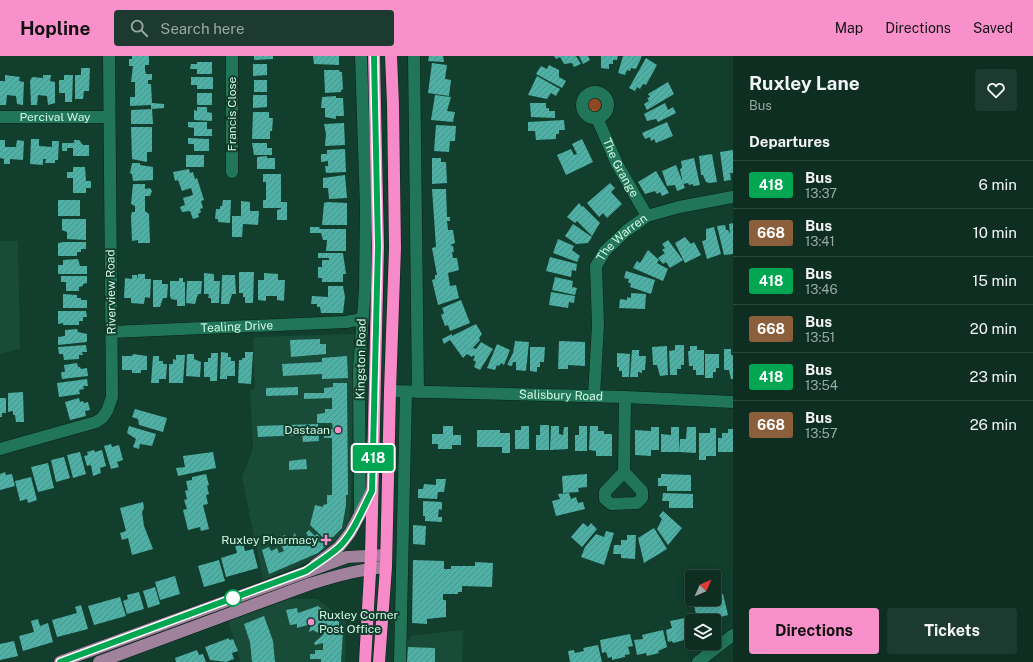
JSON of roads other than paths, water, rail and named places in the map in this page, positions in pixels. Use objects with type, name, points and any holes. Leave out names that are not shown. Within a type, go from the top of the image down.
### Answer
[{"type":"highway","name":"Kingston Road","points":[[365,662],[371,555],[378,246],[374,56]]},
{"type":"highway","points":[[379,662],[386,561],[395,248],[391,56]]},
{"type":"main road","points":[[306,571],[339,547],[350,533],[372,491]]},
{"type":"main road","points":[[60,662],[347,557],[371,555],[386,561]]},
{"type":"main road","points":[[99,662],[280,594],[342,574],[370,568],[386,561]]},
{"type":"street","name":"Riverview Road","points":[[0,449],[87,426],[102,418],[110,405],[112,397],[109,56]]},
{"type":"street","name":"Francis Close","points":[[232,56],[232,172]]},
{"type":"street","name":"Kingston Road","points":[[360,515],[359,370],[365,289],[366,208],[362,56]]},
{"type":"street","points":[[414,56],[418,392]]},
{"type":"street","name":"Percival Way","points":[[0,117],[109,117]]},
{"type":"street","name":"The Grange","points":[[597,118],[617,164],[647,216]]},
{"type":"street","name":"The Warren","points":[[594,396],[598,325],[596,266],[605,251],[626,231],[647,216],[679,207],[733,197]]},
{"type":"street","name":"Tealing Drive","points":[[111,332],[330,323],[362,319]]},
{"type":"street","name":"Salisbury Road","points":[[390,391],[594,396],[733,402]]},
{"type":"street","points":[[400,662],[406,392]]},
{"type":"street","points":[[624,472],[625,397]]},
{"type":"street","points":[[698,662],[733,635]]},
{"type":"place","name":"Dastaan","points":[[338,430]]},
{"type":"place","name":"Ruxley Pharmacy","points":[[326,540]]},
{"type":"place","name":"Ruxley Corner Post Office","points":[[311,622]]}]
